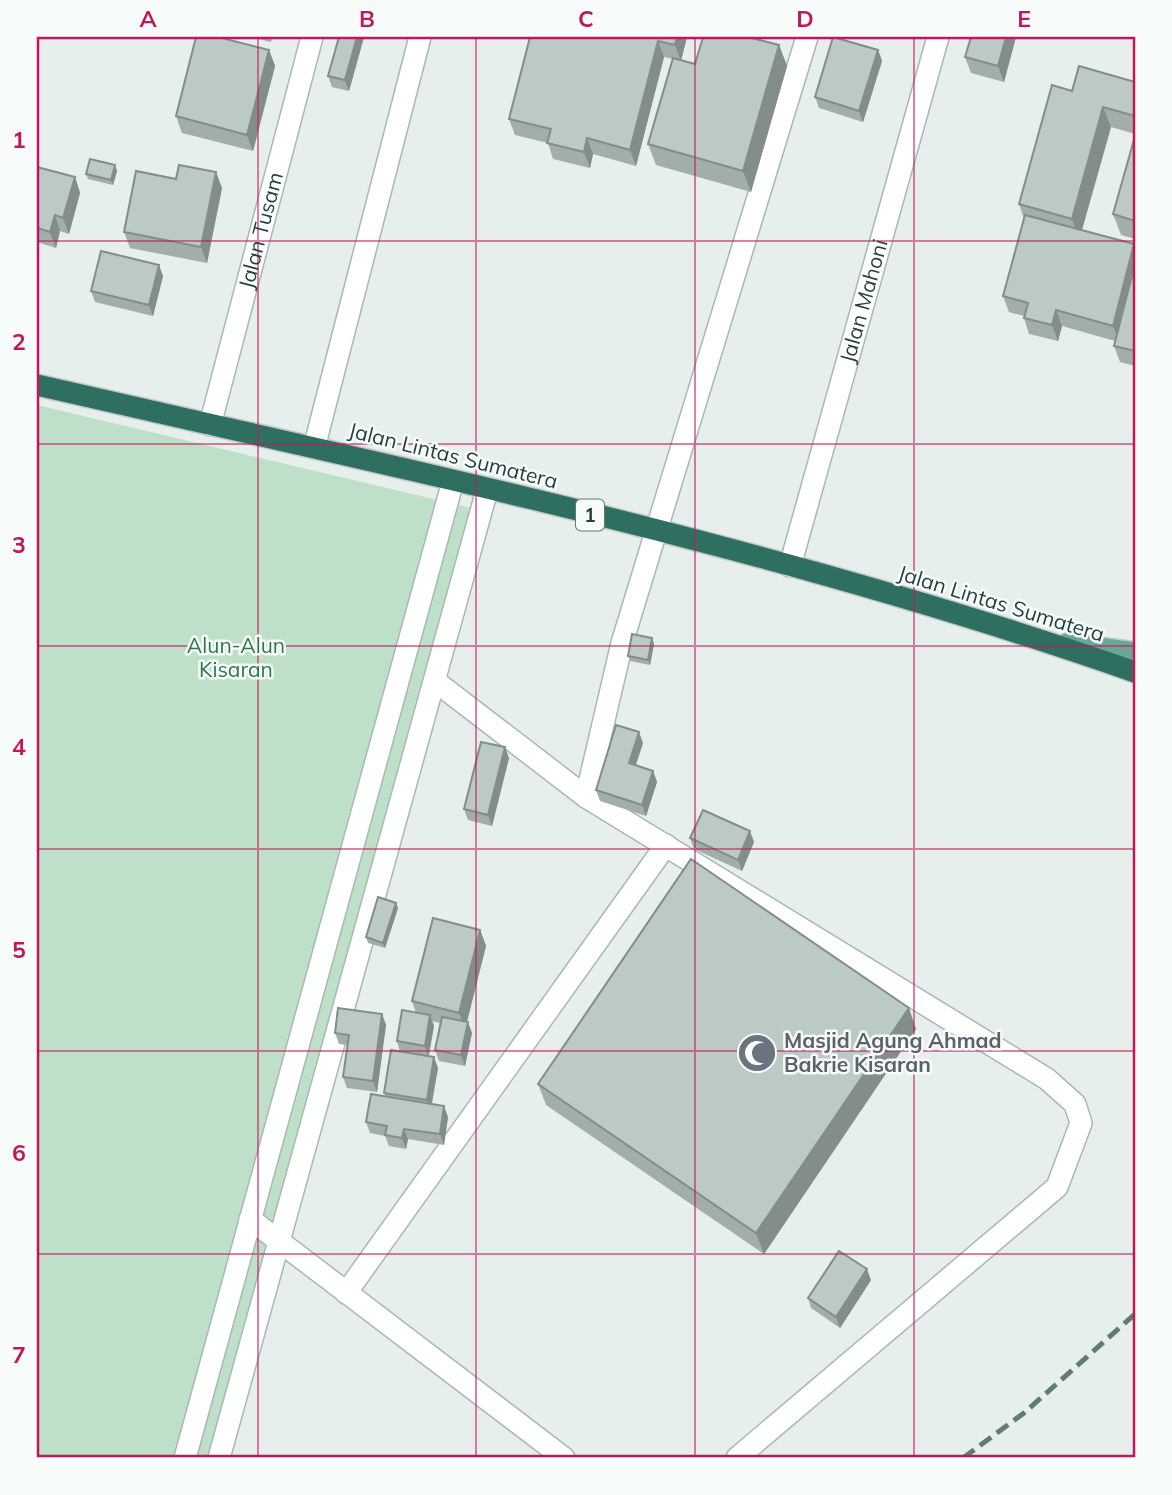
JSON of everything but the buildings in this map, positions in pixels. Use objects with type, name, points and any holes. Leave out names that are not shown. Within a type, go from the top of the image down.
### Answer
[{"type":"highway","name":"Jalan Lintas Sumatera","points":[[37,385],[453,481],[790,566],[1044,640],[1135,672]]},
{"type":"main road","points":[[1044,640],[1135,653]]},
{"type":"street","name":"Jalan Tusam","points":[[210,425],[312,37]]},
{"type":"street","points":[[314,448],[420,37]]},
{"type":"street","points":[[586,797],[622,643],[807,37]]},
{"type":"street","name":"Jalan Mahoni","points":[[790,566],[938,37]]},
{"type":"street","points":[[185,1458],[453,481]]},
{"type":"street","points":[[219,1458],[487,490]]},
{"type":"street","points":[[435,681],[586,797],[1047,1079],[1075,1104],[1081,1123],[1058,1187],[737,1458]]},
{"type":"street","points":[[346,1293],[666,845]]},
{"type":"street","points":[[250,1219],[564,1458]]},
{"type":"green space","name":"Alun-Alun Kisaran","points":[[37,405],[480,510],[229,1458],[37,1458]]},
{"type":"railway","points":[[963,1458],[1024,1413],[1135,1314]]},
{"type":"place","name":"Masjid Agung Ahmad Bakrie Kisaran","points":[[757,1053]]}]
